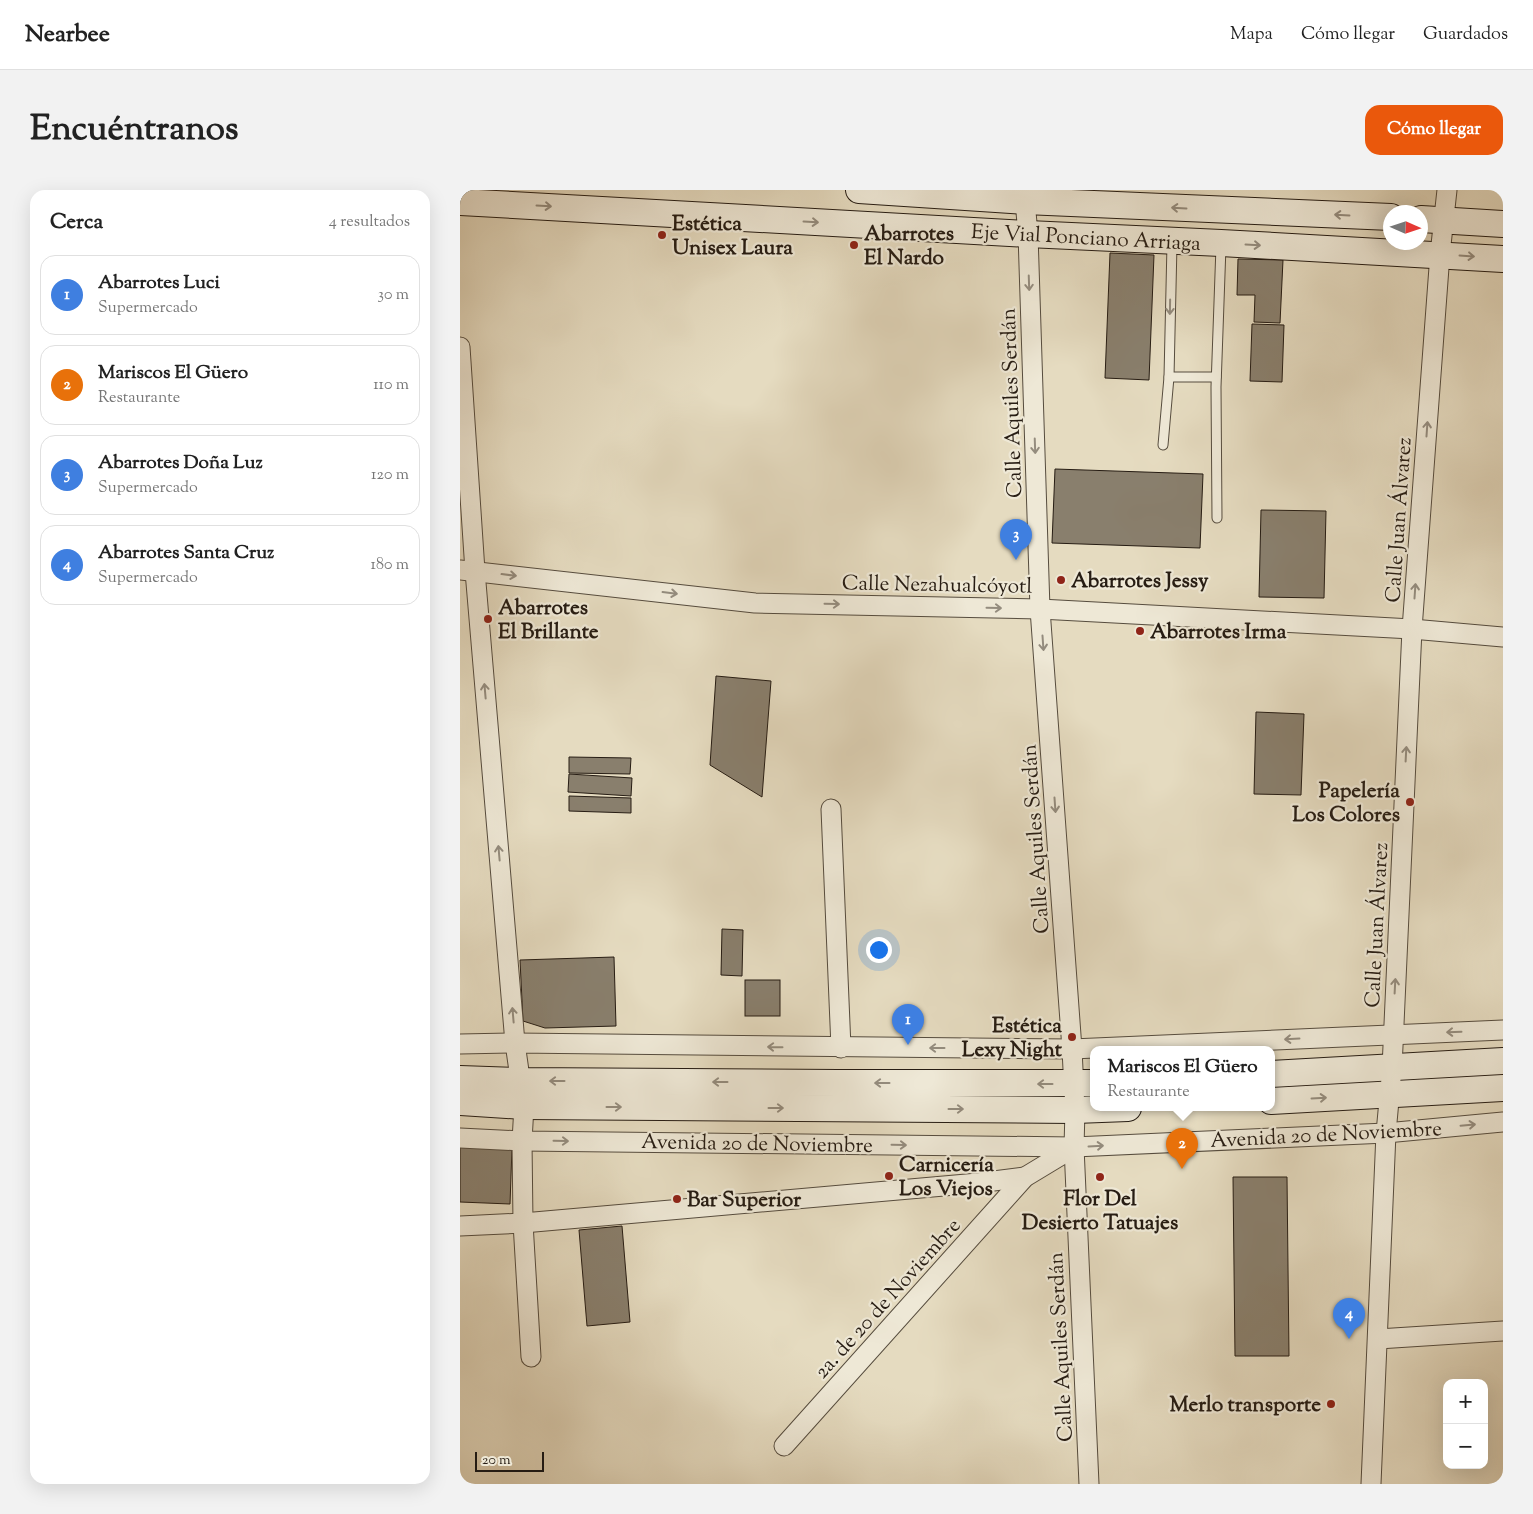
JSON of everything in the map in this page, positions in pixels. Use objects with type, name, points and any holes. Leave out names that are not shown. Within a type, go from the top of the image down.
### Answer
[{"type":"main road","name":"Eje Vial Ponciano Arriaga","points":[[859,190],[1024,195],[1383,217]]},
{"type":"main road","name":"Eje Vial Ponciano Arriaga","points":[[460,202],[1028,234],[1440,254],[1503,259]]},
{"type":"main road","points":[[1432,219],[1503,224]]},
{"type":"main road","points":[[1275,1074],[1503,1061]]},
{"type":"main road","points":[[460,1079],[521,1081],[1084,1083]]},
{"type":"main road","name":"Avenida 20 de Noviembre","points":[[1275,1101],[1503,1088]]},
{"type":"main road","name":"Avenida 20 de Noviembre","points":[[460,1102],[524,1106],[1090,1109]]},
{"type":"street","name":"Calle Juan Álvarez","points":[[1371,1484],[1386,1133],[1392,1068],[1412,629],[1440,254],[1432,219],[1447,190]]},
{"type":"street","name":"Calle Aquiles Serdán","points":[[1024,195],[1028,234],[1040,609],[1072,1049],[1084,1083],[1075,1110],[1074,1148],[1089,1484]]},
{"type":"street","points":[[460,346],[467,570],[515,1044],[524,1106],[522,1140],[523,1224],[531,1357]]},
{"type":"street","name":"Calle Nezahualcóyotl","points":[[467,570],[755,603],[1040,609],[1412,629],[1503,637]]},
{"type":"street","points":[[831,809],[841,1048]]},
{"type":"street","points":[[1141,1046],[1503,1030]]},
{"type":"street","points":[[460,1044],[1090,1048]]},
{"type":"street","name":"Avenida 20 de Noviembre","points":[[460,1138],[1074,1148],[1386,1133],[1503,1122]]},
{"type":"street","name":"2a. de 20 de Noviembre","points":[[784,1446],[1025,1177],[1074,1148]]},
{"type":"street","points":[[460,1226],[523,1224],[1025,1177]]},
{"type":"street","points":[[1378,1339],[1503,1331]]},
{"type":"lane","points":[[1164,444],[1169,377],[1172,241]]},
{"type":"lane","points":[[1217,518],[1216,377],[1221,243]]},
{"type":"lane","points":[[1169,377],[1216,377]]},
{"type":"building","points":[[1110,253],[1154,255],[1149,380],[1105,378]]},
{"type":"building","points":[[1238,259],[1283,260],[1280,323],[1254,322],[1255,295],[1237,295]]},
{"type":"building","points":[[1252,324],[1284,325],[1282,382],[1250,381]]},
{"type":"building","points":[[1055,469],[1203,474],[1200,548],[1052,543]]},
{"type":"building","points":[[1261,510],[1326,511],[1324,598],[1259,597]]},
{"type":"building","points":[[716,676],[771,681],[762,797],[710,765]]},
{"type":"building","points":[[1256,712],[1304,714],[1301,795],[1254,794]]},
{"type":"building","points":[[569,757],[631,758],[630,774],[569,773]]},
{"type":"building","points":[[569,774],[632,778],[631,796],[568,792]]},
{"type":"building","points":[[569,796],[631,798],[631,813],[569,811]]},
{"type":"building","points":[[722,929],[743,930],[742,976],[721,975]]},
{"type":"building","points":[[614,957],[616,1026],[545,1028],[523,1021],[520,960]]},
{"type":"building","points":[[745,980],[780,980],[780,1016],[745,1016]]},
{"type":"building","points":[[460,1146],[512,1148],[510,1204],[460,1202]]},
{"type":"building","points":[[1233,1177],[1287,1177],[1289,1356],[1235,1356]]},
{"type":"building","points":[[622,1226],[630,1322],[587,1326],[579,1230]]},
{"type":"place","name":"Estética Unisex Laura","points":[[662,235]]},
{"type":"place","name":"Abarrotes El Nardo","points":[[854,245]]},
{"type":"place","name":"Abarrotes Doña Luz","points":[[1016,560]]},
{"type":"place","name":"Abarrotes Jessy","points":[[1061,580]]},
{"type":"place","name":"Abarrotes El Brillante","points":[[488,619]]},
{"type":"place","name":"Abarrotes Irma","points":[[1140,631]]},
{"type":"place","name":"Papelería Los Colores","points":[[1410,802]]},
{"type":"place","name":"Estética Lexy Night","points":[[1072,1037]]},
{"type":"place","name":"Abarrotes Luci","points":[[908,1045]]},
{"type":"place","name":"Mariscos El Güero","points":[[1182,1169]]},
{"type":"place","name":"Carnicería Los Viejos","points":[[889,1176]]},
{"type":"place","name":"Flor Del Desierto Tatuajes","points":[[1100,1177]]},
{"type":"place","name":"Bar Superior","points":[[677,1199]]},
{"type":"place","name":"Abarrotes Santa Cruz","points":[[1349,1339]]},
{"type":"place","name":"Merlo transporte","points":[[1331,1404]]}]
